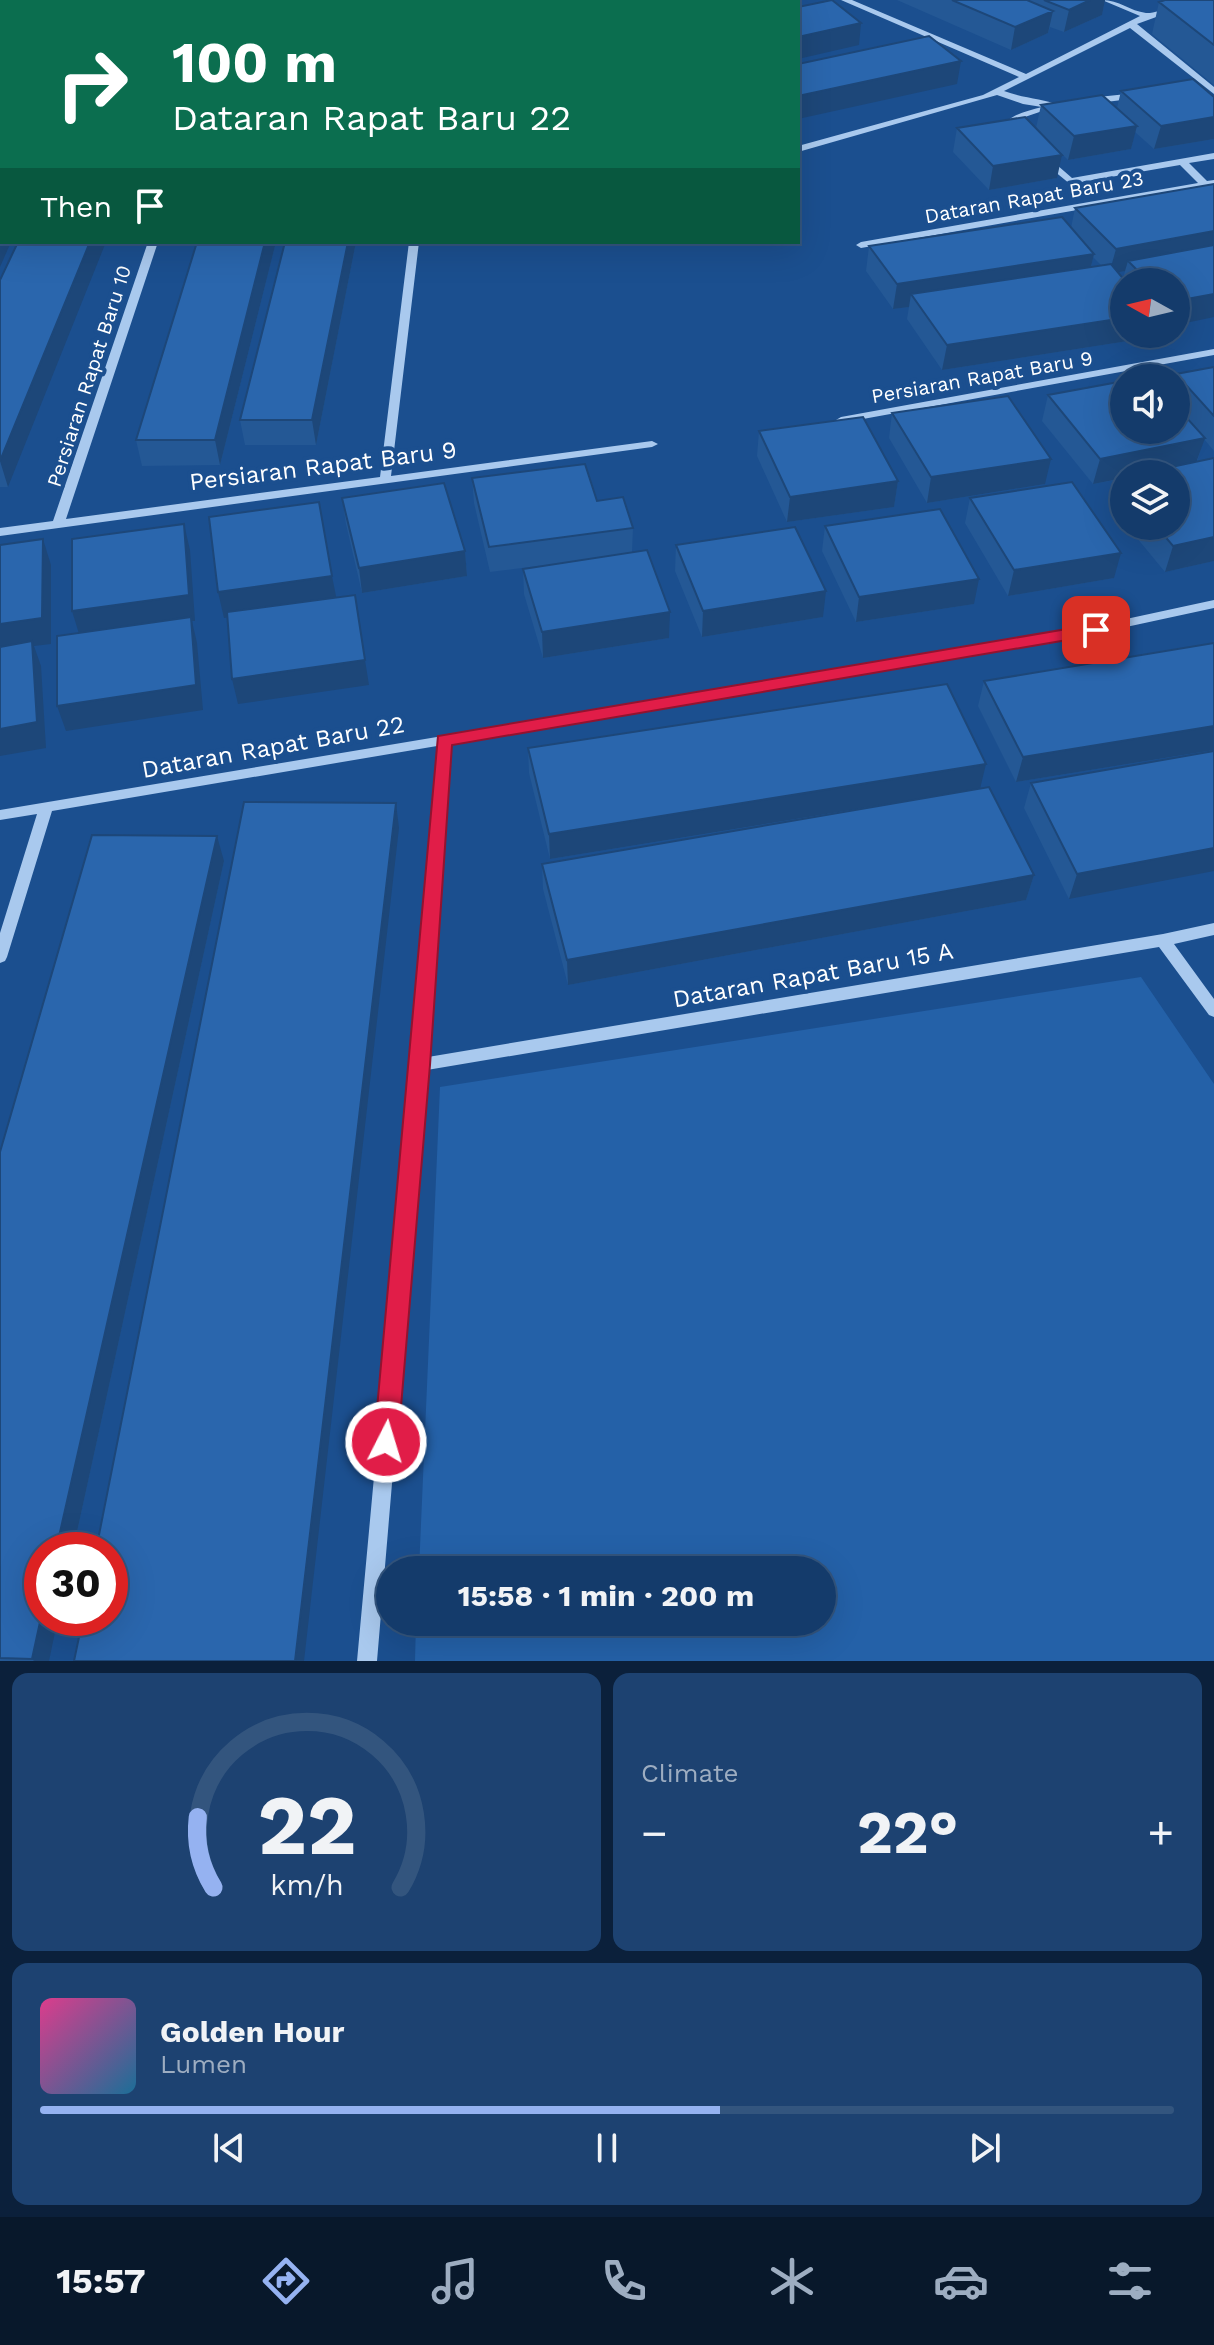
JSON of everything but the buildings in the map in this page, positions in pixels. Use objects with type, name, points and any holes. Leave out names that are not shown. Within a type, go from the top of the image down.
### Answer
[{"type":"street","points":[[845,0],[1026,77]]},
{"type":"street","points":[[1106,0],[1147,16]]},
{"type":"street","points":[[800,148],[944,111],[997,92],[1147,16],[1199,0]]},
{"type":"street","points":[[1131,24],[1214,91]]},
{"type":"street","points":[[997,92],[1026,102],[1054,105]]},
{"type":"street","points":[[1086,102],[1149,95]]},
{"type":"street","points":[[1025,140],[1009,123],[1016,117],[1070,103]]},
{"type":"street","points":[[1036,151],[1070,181],[1214,156]]},
{"type":"street","points":[[1183,162],[1210,184]]},
{"type":"street","points":[[1131,171],[1157,193]]},
{"type":"street","points":[[1089,178],[1116,201]]},
{"type":"street","name":"Dataran Rapat Baru 23","points":[[861,245],[1210,184]]},
{"type":"street","name":"Persiaran Rapat Baru 10","points":[[59,522],[152,244]]},
{"type":"street","points":[[385,480],[414,244]]},
{"type":"street","name":"Persiaran Rapat Baru 9","points":[[834,421],[1214,352]]},
{"type":"street","name":"Persiaran Rapat Baru 9","points":[[0,532],[652,444]]},
{"type":"street","name":"Dataran Rapat Baru 22","points":[[0,815],[1066,636],[1214,604]]},
{"type":"street","points":[[367,1661],[420,1065],[444,741]]},
{"type":"street","points":[[0,957],[46,807]]},
{"type":"street","name":"Dataran Rapat Baru 15 A","points":[[420,1065],[1214,929]]},
{"type":"street","points":[[1163,940],[1214,1011]]},
{"type":"shaded area","points":[[1141,977],[1214,1084],[1214,1661],[415,1661],[416,1636],[836,1636],[836,1556],[420,1556],[440,1087]]},
{"type":"route","points":[[386,1442],[420,1065],[444,741],[1096,630]]}]
